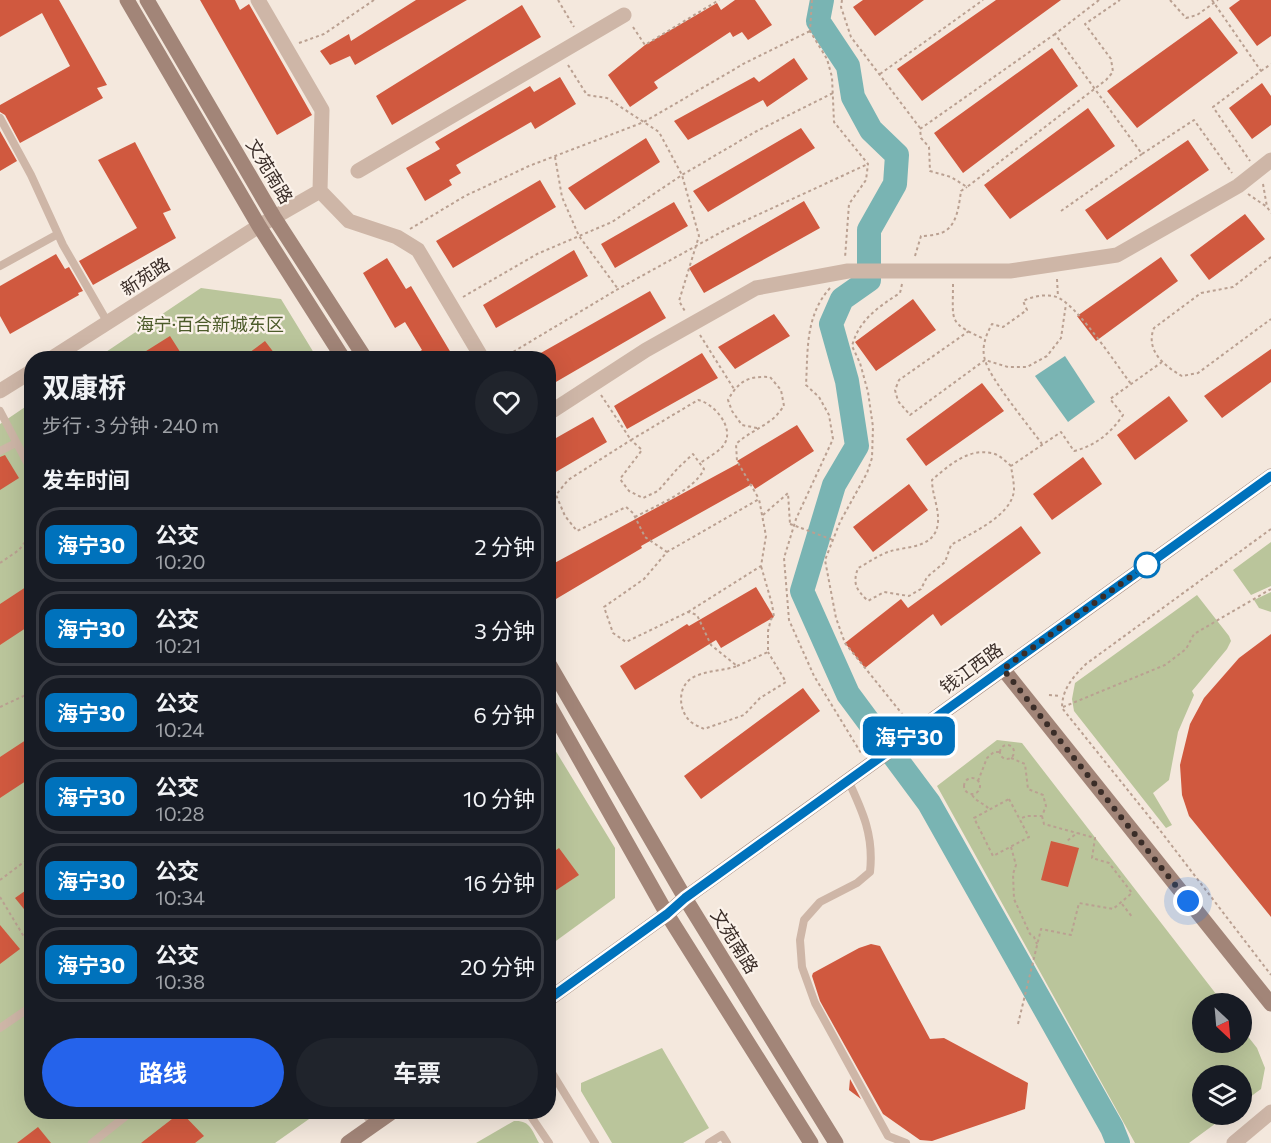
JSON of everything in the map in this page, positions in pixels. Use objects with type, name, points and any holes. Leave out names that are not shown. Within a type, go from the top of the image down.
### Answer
[{"type":"main road","name":"文苑南路","points":[[127,0],[259,226],[339,351]]},
{"type":"main road","name":"文苑南路","points":[[147,0],[274,217],[360,351]]},
{"type":"main road","name":"钱江西路","points":[[556,994],[667,914],[685,898],[1271,476]]},
{"type":"main road","points":[[1003,669],[1271,1004]]},
{"type":"main road","name":"文苑南路","points":[[556,676],[685,898],[836,1143]]},
{"type":"main road","points":[[556,717],[667,914],[811,1143]]},
{"type":"main road","points":[[348,1143],[382,1119]]},
{"type":"street","points":[[258,0],[322,110],[320,191],[349,221],[397,237],[418,250],[478,351]]},
{"type":"street","points":[[358,171],[624,15]]},
{"type":"street","points":[[556,408],[645,350],[756,288],[846,272],[1010,272],[1118,255],[1240,184],[1271,160]]},
{"type":"street","name":"新苑路","points":[[62,351],[259,226],[320,191]]},
{"type":"street","points":[[0,391],[24,376]]},
{"type":"street","points":[[1234,1143],[1271,1112]]},
{"type":"lane","points":[[0,117],[31,175],[58,234],[108,323]]},
{"type":"lane","points":[[0,266],[58,234]]},
{"type":"lane","points":[[0,411],[24,458]]},
{"type":"lane","points":[[0,451],[16,443]]},
{"type":"lane","points":[[848,780],[866,819],[872,852],[870,872],[857,883],[820,902],[804,920],[800,940],[802,967],[815,1003],[831,1035],[888,1136],[906,1143]]},
{"type":"lane","points":[[0,1028],[24,1012]]},
{"type":"lane","points":[[556,1079],[595,1143]]},
{"type":"lane","points":[[92,1143],[122,1119]]},
{"type":"lane","points":[[369,1119],[374,1124]]},
{"type":"lane","points":[[533,1119],[549,1143]]},
{"type":"lane","points":[[708,1143],[722,1135],[727,1143]]},
{"type":"path","points":[[286,48],[324,34],[374,0]]},
{"type":"path","points":[[558,0],[582,40]]},
{"type":"path","points":[[624,15],[645,45],[718,0]]},
{"type":"path","points":[[812,0],[810,31],[827,59],[832,77],[834,122],[868,164],[866,180],[849,204],[846,272],[820,299],[811,320],[806,385],[819,397],[829,415],[832,439],[796,519],[784,558],[789,620],[814,676],[870,765]]},
{"type":"path","points":[[842,0],[841,7],[851,37],[920,129],[921,138],[928,147],[930,171],[951,177],[967,187]]},
{"type":"path","points":[[879,74],[983,0]]},
{"type":"path","points":[[920,129],[1055,34],[1099,0]]},
{"type":"path","points":[[915,732],[845,643],[836,618],[825,561],[840,522],[867,473],[872,458],[873,427],[868,392],[860,363],[852,346],[855,334],[870,313],[900,293],[902,285],[898,271],[899,259],[915,257],[921,236],[942,233],[950,228],[959,209],[960,191],[1095,89],[1113,72],[1111,59],[1085,24],[1120,0]]},
{"type":"path","points":[[1170,0],[1186,18],[1197,15],[1218,0]]},
{"type":"path","points":[[1213,2],[1261,71]]},
{"type":"path","points":[[397,237],[465,196],[529,166],[644,122],[745,63],[810,31]]},
{"type":"path","points":[[1055,34],[1143,154]]},
{"type":"path","points":[[560,52],[587,95],[607,98],[660,132],[682,175],[699,236],[679,301],[734,388]]},
{"type":"path","points":[[1266,207],[1263,179],[1213,107],[1271,64]]},
{"type":"path","points":[[450,304],[537,254],[612,222],[682,175],[755,132],[833,93]]},
{"type":"path","points":[[1060,211],[1194,120],[1244,191],[1271,213]]},
{"type":"path","points":[[555,157],[562,197],[579,236],[618,289]]},
{"type":"path","points":[[515,351],[618,289],[725,230],[868,164]]},
{"type":"path","points":[[1271,257],[1233,287],[1201,294],[1155,328],[1151,336],[1155,353],[1167,368],[1182,376],[1198,373],[1271,320]]},
{"type":"path","points":[[1057,264],[1058,297]]},
{"type":"path","points":[[953,271],[953,318],[961,328],[984,339]]},
{"type":"path","points":[[1042,444],[998,384],[985,360],[984,339],[992,324],[1003,327],[1027,310],[1023,301],[1034,295],[1058,297],[1073,309],[1131,384]]},
{"type":"path","points":[[985,360],[1008,367],[1027,367],[1047,356],[1061,338],[1066,304]]},
{"type":"path","points":[[969,331],[899,380],[895,390],[898,401],[910,415],[985,360]]},
{"type":"path","points":[[1011,466],[1061,432],[1074,451],[1090,447],[1115,427],[1123,415],[1110,399],[1162,362]]},
{"type":"path","points":[[757,428],[742,425],[732,411],[728,400],[734,388],[752,376],[770,377],[781,390],[784,406],[771,420],[736,444],[737,461],[759,499],[766,536],[761,566],[774,617],[771,618],[768,631],[768,652],[786,682],[760,698],[744,715],[704,729],[691,722],[681,708],[682,688],[694,676],[722,671],[768,652]]},
{"type":"path","points":[[594,384],[631,440],[642,450],[620,479],[629,491],[643,498],[657,491],[693,454],[704,469],[701,477],[687,488],[636,517]]},
{"type":"path","points":[[667,552],[645,537],[636,517],[626,507],[577,531],[565,516],[556,495],[568,480],[698,400],[706,402],[716,410],[728,434],[724,444],[699,463]]},
{"type":"path","points":[[990,453],[999,456],[1011,466],[1014,489],[1011,503],[983,526],[951,545],[945,562],[927,577],[921,589],[909,596],[884,592],[868,601],[858,591],[854,579],[858,568],[889,551],[916,547],[926,542],[934,534],[938,522],[932,480],[951,464],[972,454],[990,453]]},
{"type":"path","points":[[762,515],[788,493],[790,524],[832,540]]},
{"type":"path","points":[[759,499],[667,552],[644,579],[604,607],[613,633],[626,642],[688,612],[761,566]]},
{"type":"path","points":[[1271,530],[1086,664],[1072,677],[1062,696],[1062,708],[1271,975]]},
{"type":"path","points":[[0,563],[19,550],[24,543]]},
{"type":"path","points":[[1062,708],[1165,665],[1186,649],[1194,634],[1271,589]]},
{"type":"path","points":[[688,612],[697,615],[711,645],[737,666]]},
{"type":"path","points":[[1049,695],[1062,696]]},
{"type":"path","points":[[0,707],[24,696]]},
{"type":"path","points":[[1001,752],[1004,747],[1012,747],[1014,752],[1011,758]]},
{"type":"path","points":[[972,794],[980,786],[978,781],[987,758],[994,752],[1001,752]]},
{"type":"path","points":[[1001,752],[1004,758],[1011,758],[1025,764],[1028,789],[1043,795],[1046,806],[1042,816],[1044,824],[1095,838],[1092,858],[1110,863],[1132,893],[1113,909],[1079,903],[1071,935],[1041,930],[1018,1024]]},
{"type":"path","points":[[978,781],[970,778],[964,783],[965,791],[972,794],[979,803],[986,805],[990,810]]},
{"type":"path","points":[[1009,799],[1019,819],[1029,837],[993,856],[974,818],[1009,799]]},
{"type":"path","points":[[1019,819],[1027,816],[1042,816]]},
{"type":"path","points":[[1067,841],[1077,833]]},
{"type":"path","points":[[1011,847],[1016,865],[1013,874],[1014,898],[1030,934],[1038,945]]},
{"type":"path","points":[[0,880],[24,862]]},
{"type":"path","points":[[0,897],[24,937]]},
{"type":"path","points":[[1121,903],[1133,918]]},
{"type":"green space","name":"海宁·百合新城东区","points":[[201,288],[281,299],[313,351],[107,351]]},
{"type":"green space","points":[[24,408],[24,1119],[309,1119],[275,1143],[0,1143],[0,424]]},
{"type":"green space","points":[[1271,542],[1271,586],[1251,595],[1233,570]]},
{"type":"green space","points":[[1271,592],[1271,612],[1259,608],[1254,600]]},
{"type":"green space","points":[[1197,595],[1231,641],[1192,691],[1194,695],[1178,732],[1169,780],[1153,793],[1172,825],[1166,828],[1074,711],[1072,699],[1075,683]]},
{"type":"green space","points":[[997,740],[1022,743],[1215,993],[1192,993],[1192,1053],[1252,1053],[1252,1042],[1265,1068],[1261,1089],[1252,1096],[1252,1065],[1192,1065],[1192,1125],[1213,1125],[1189,1143],[1135,1143],[937,786]]},
{"type":"green space","points":[[556,751],[615,848],[615,898],[556,941]]},
{"type":"green space","points":[[662,1048],[709,1128],[683,1143],[612,1143],[581,1091],[581,1083]]},
{"type":"green space","points":[[514,1121],[527,1124],[539,1143],[476,1143]]},
{"type":"water","points":[[1065,356],[1095,402],[1068,422],[1035,376]]},
{"type":"building","points":[[0,0],[59,0],[107,85],[97,88],[103,98],[20,143],[5,115],[0,112],[0,105],[70,66],[42,13],[0,37]]},
{"type":"building","points":[[200,0],[235,0],[240,10],[249,4],[312,115],[277,135]]},
{"type":"building","points":[[416,0],[467,0],[355,65],[350,56],[330,65],[320,51],[349,34],[351,41]]},
{"type":"building","points":[[735,0],[755,0],[772,25],[748,40],[742,32],[733,37],[730,32],[654,82],[658,88],[630,107],[608,75],[645,45],[717,3],[721,10]]},
{"type":"building","points":[[863,0],[924,0],[875,36],[853,7]]},
{"type":"building","points":[[996,0],[1061,0],[922,101],[897,69]]},
{"type":"building","points":[[1240,0],[1271,0],[1271,36],[1257,46],[1229,8]]},
{"type":"building","points":[[522,5],[541,37],[392,125],[376,96]]},
{"type":"building","points":[[1210,17],[1238,53],[1137,128],[1107,91]]},
{"type":"building","points":[[1052,48],[1078,86],[963,173],[934,133]]},
{"type":"building","points":[[794,58],[808,79],[767,107],[763,100],[688,140],[674,121],[754,77],[759,82]]},
{"type":"building","points":[[560,77],[576,104],[535,129],[531,122],[456,165],[461,173],[449,180],[452,185],[425,201],[406,168],[440,149],[435,142],[530,86],[534,92]]},
{"type":"building","points":[[1262,83],[1271,96],[1271,125],[1252,139],[1229,108]]},
{"type":"building","points":[[1088,108],[1115,146],[1010,219],[984,185]]},
{"type":"building","points":[[801,128],[815,148],[708,212],[693,191]]},
{"type":"building","points":[[0,131],[17,161],[0,171]]},
{"type":"building","points":[[646,138],[660,162],[585,210],[568,188]]},
{"type":"building","points":[[1188,140],[1209,170],[1107,240],[1085,210]]},
{"type":"building","points":[[135,142],[171,210],[163,213],[176,238],[93,285],[79,261],[137,228],[98,160]]},
{"type":"building","points":[[540,180],[556,207],[453,268],[436,241]]},
{"type":"building","points":[[804,201],[820,228],[704,293],[689,268]]},
{"type":"building","points":[[674,202],[688,226],[615,268],[601,244]]},
{"type":"building","points":[[1245,214],[1265,239],[1209,280],[1190,255]]},
{"type":"building","points":[[574,250],[588,276],[496,328],[483,305]]},
{"type":"building","points":[[56,254],[65,269],[69,267],[83,291],[10,334],[0,316],[0,286]]},
{"type":"building","points":[[1161,257],[1178,281],[1096,341],[1077,316]]},
{"type":"building","points":[[387,258],[406,289],[411,286],[450,351],[420,351],[422,350],[405,322],[395,328],[363,273]]},
{"type":"building","points":[[650,291],[666,318],[556,382],[556,351],[544,351]]},
{"type":"building","points":[[913,299],[936,330],[876,371],[855,342]]},
{"type":"building","points":[[774,314],[790,336],[735,369],[718,347]]},
{"type":"building","points":[[170,336],[180,351],[146,351]]},
{"type":"building","points":[[265,341],[273,351],[251,351]]},
{"type":"building","points":[[1271,349],[1271,382],[1222,418],[1204,396]]},
{"type":"building","points":[[702,353],[718,378],[627,429],[614,406]]},
{"type":"building","points":[[982,383],[1004,411],[926,466],[906,439]]},
{"type":"building","points":[[1169,396],[1188,421],[1135,460],[1117,435]]},
{"type":"building","points":[[593,417],[607,442],[556,472],[556,438]]},
{"type":"building","points":[[797,425],[814,451],[755,489],[752,484],[641,546],[642,548],[556,599],[556,562],[739,463],[737,461]]},
{"type":"building","points":[[5,455],[19,478],[0,490],[0,457]]},
{"type":"building","points":[[1083,457],[1102,484],[1052,520],[1033,494]]},
{"type":"building","points":[[909,484],[928,510],[873,552],[853,527]]},
{"type":"building","points":[[1021,526],[1041,553],[941,626],[933,614],[865,668],[845,643],[901,599],[908,608]]},
{"type":"building","points":[[756,587],[774,617],[721,648],[716,640],[635,690],[620,666],[687,624],[689,626]]},
{"type":"building","points":[[24,588],[24,629],[0,645],[0,604]]},
{"type":"building","points":[[1271,634],[1271,917],[1189,816],[1182,795],[1180,765],[1190,724],[1204,698],[1239,658]]},
{"type":"building","points":[[803,688],[820,711],[701,799],[684,776]]},
{"type":"building","points":[[24,741],[24,782],[0,798],[0,757]]},
{"type":"building","points":[[1051,841],[1079,848],[1068,887],[1041,880]]},
{"type":"building","points":[[559,848],[579,875],[556,890],[556,850]]},
{"type":"building","points":[[24,892],[24,909],[15,898]]},
{"type":"building","points":[[0,925],[20,949],[0,964]]},
{"type":"building","points":[[871,944],[880,946],[930,1039],[944,1038],[1028,1083],[1025,1109],[932,1141],[920,1140],[883,1114],[820,1001],[812,976],[813,973],[859,948]]},
{"type":"building","points":[[850,1079],[861,1099],[849,1090]]},
{"type":"building","points":[[172,1119],[188,1119],[204,1136],[195,1143],[141,1143]]},
{"type":"building","points":[[38,1127],[51,1143],[17,1143]]},
{"type":"waterway","points":[[822,0],[818,21],[848,66],[853,97],[871,130],[897,155],[895,184],[869,230],[869,280],[842,299],[831,324],[847,381],[857,446],[834,485],[802,591],[848,694],[929,803],[1112,1128],[1118,1143]]},
{"type":"bus line","name":"海宁30","points":[[556,994],[667,914],[685,898],[1271,476]]},
{"type":"route","points":[[1147,565],[1003,669],[1188,901]]}]
